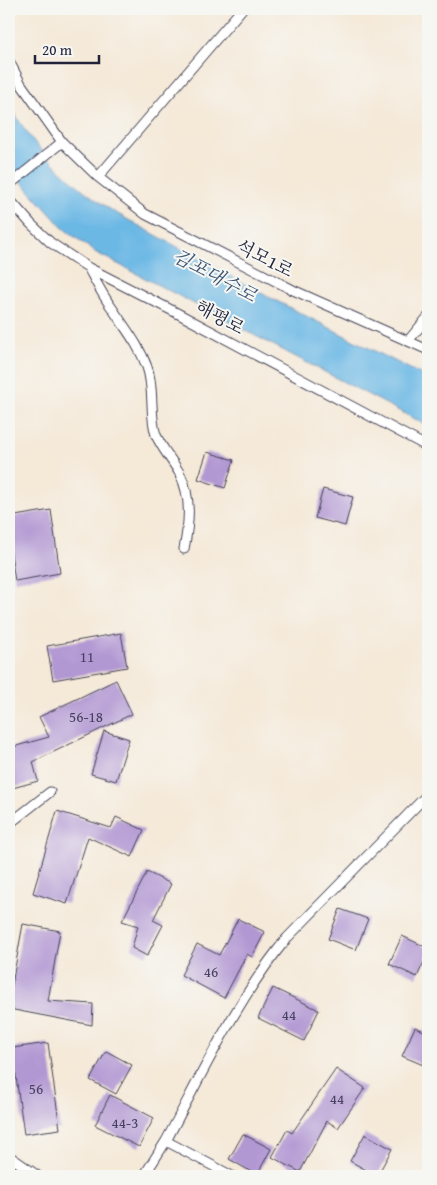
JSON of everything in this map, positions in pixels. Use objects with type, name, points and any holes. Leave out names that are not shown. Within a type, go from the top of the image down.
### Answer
[{"type":"lane","points":[[98,177],[242,9]]},
{"type":"lane","name":"석모1로","points":[[9,61],[21,84],[62,142],[98,177],[145,214],[292,290],[428,350]]},
{"type":"lane","points":[[9,185],[62,142]]},
{"type":"lane","name":"해평로","points":[[9,199],[51,243],[89,268],[178,312],[428,447]]},
{"type":"lane","points":[[89,268],[100,291],[137,344],[148,370],[156,434],[181,475],[186,494],[189,512],[184,549]]},
{"type":"lane","points":[[408,341],[428,317]]},
{"type":"lane","points":[[9,824],[50,792]]},
{"type":"lane","points":[[144,1176],[166,1141],[258,976],[274,954],[287,938],[428,794]]},
{"type":"lane","points":[[166,1141],[232,1176]]},
{"type":"lane","points":[[9,1156],[38,1176]]},
{"type":"water","name":"김포대수로","points":[[9,104],[30,136],[55,165],[85,191],[116,213],[257,291],[428,378],[428,426],[95,252],[63,228],[9,168]]},
{"type":"building","points":[[207,452],[234,460],[225,488],[198,479]]},
{"type":"building","points":[[323,489],[353,497],[345,526],[315,518]]},
{"type":"building","points":[[51,510],[60,573],[15,581],[9,541],[9,517]]},
{"type":"building","points":[[121,633],[127,667],[53,680],[47,646]]},
{"type":"building","points":[[116,680],[132,714],[33,762],[38,781],[9,789],[9,748],[49,737],[39,717]]},
{"type":"building","points":[[104,731],[129,739],[116,781],[91,774]]},
{"type":"building","points":[[57,811],[111,828],[116,817],[144,830],[132,857],[88,837],[67,904],[33,893]]},
{"type":"building","points":[[147,872],[171,884],[153,920],[163,925],[147,956],[132,948],[138,926],[122,921]]},
{"type":"building","points":[[340,909],[368,919],[356,950],[328,939]]},
{"type":"building","points":[[238,919],[265,932],[252,957],[247,954],[224,998],[181,975],[197,944],[219,955]]},
{"type":"building","points":[[23,924],[60,931],[48,1001],[93,1004],[92,1025],[9,1009]]},
{"type":"building","points":[[402,936],[428,948],[428,953],[417,977],[389,964]]},
{"type":"building","points":[[273,988],[319,1010],[304,1041],[258,1018]]},
{"type":"building","points":[[415,1027],[428,1033],[428,1067],[402,1056]]},
{"type":"building","points":[[48,1043],[60,1129],[24,1134],[12,1048]]},
{"type":"building","points":[[106,1051],[132,1065],[116,1094],[90,1080]]},
{"type":"building","points":[[336,1069],[365,1088],[338,1128],[327,1121],[300,1172],[272,1157],[287,1130],[292,1133]]},
{"type":"building","points":[[110,1095],[154,1118],[139,1147],[95,1125]]},
{"type":"building","points":[[243,1134],[271,1149],[257,1175],[229,1159]]},
{"type":"building","points":[[365,1134],[392,1149],[377,1176],[350,1161]]}]
